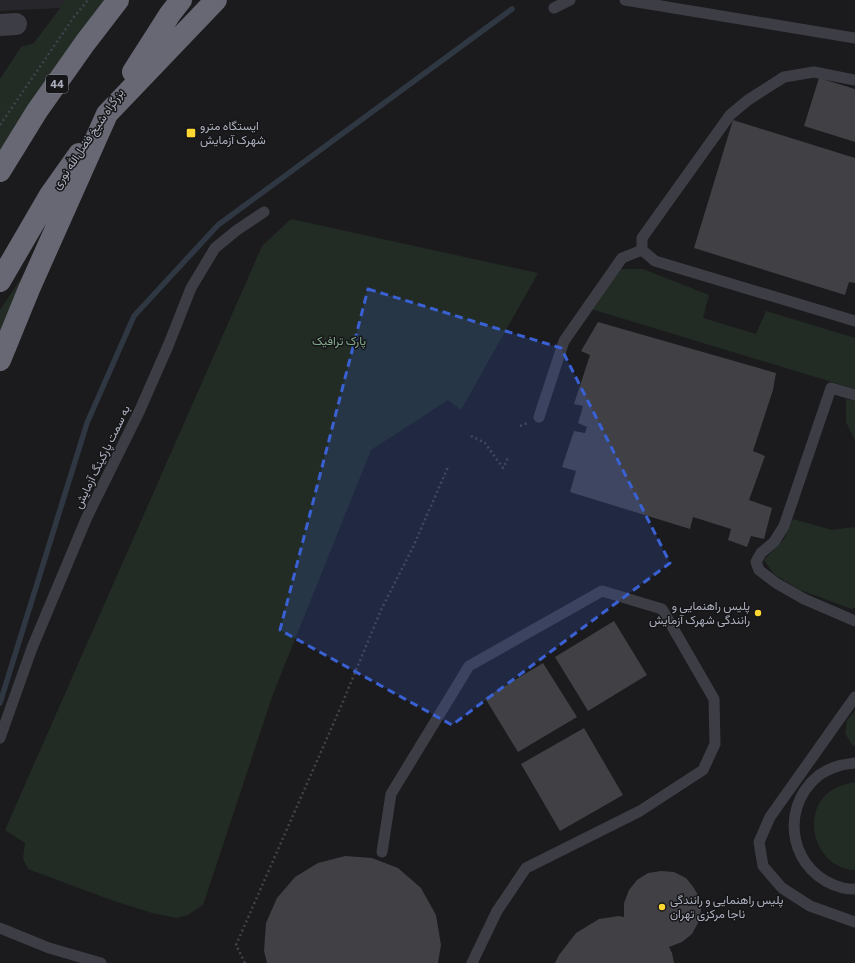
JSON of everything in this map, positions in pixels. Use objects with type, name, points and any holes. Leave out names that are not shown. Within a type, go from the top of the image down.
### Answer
[{"type":"highway","name":"44","points":[[0,171],[42,104],[85,43],[118,0]]},
{"type":"highway","name":"بزرگراه شیخ فضل‌الله نوری","points":[[0,281],[50,195],[107,114],[170,14],[181,0]]},
{"type":"highway","points":[[0,360],[28,289],[107,114],[216,0]]},
{"type":"lane","points":[[554,8],[570,0]]},
{"type":"lane","points":[[625,0],[855,38]]},
{"type":"lane","points":[[855,80],[814,72],[784,77],[748,100],[730,115],[642,238],[642,250],[655,261],[855,321]]},
{"type":"lane","name":"به سمت پارکینگ آزمایش","points":[[0,738],[32,648],[84,524],[139,412],[168,346],[191,288],[215,248],[237,230],[264,212]]},
{"type":"lane","points":[[539,417],[564,341],[622,258],[642,250]]},
{"type":"lane","points":[[855,396],[831,388],[784,526],[774,542],[761,553],[756,562],[759,570],[776,583],[804,599],[855,621]]},
{"type":"lane","points":[[382,852],[391,794],[469,666],[602,591],[662,609],[714,699],[715,744],[703,770],[640,811],[526,868],[497,911],[472,963]]},
{"type":"lane","points":[[855,697],[770,817],[759,842],[763,866],[782,888],[810,906],[855,922]]},
{"type":"lane","points":[[855,763],[838,765],[818,775],[803,792],[795,812],[794,832],[798,852],[809,868],[825,881],[843,889],[855,889]]},
{"type":"lane","points":[[793,785],[803,792]]},
{"type":"lane","points":[[0,928],[49,948],[101,963]]},
{"type":"path","points":[[0,125],[74,17],[88,0]]},
{"type":"path","points":[[471,436],[485,443],[504,468],[508,458]]},
{"type":"path","points":[[245,963],[236,945],[342,704],[381,610],[413,547],[448,467]]},
{"type":"highlighted area","points":[[368,289],[561,348],[670,563],[452,725],[280,630]]},
{"type":"shaded area","points":[[0,0],[66,0],[60,8],[0,11]]},
{"type":"green space","points":[[66,0],[107,0],[0,154],[0,79],[21,47],[34,43]]},
{"type":"green space","name":"پارک ترافیک","points":[[291,219],[538,273],[461,410],[448,400],[371,450],[273,694],[203,905],[188,915],[176,918],[152,913],[114,901],[28,869],[23,859],[25,843],[5,830],[262,246]]},
{"type":"green space","points":[[621,269],[643,269],[709,295],[703,318],[756,334],[766,311],[855,338],[855,389],[591,309]]},
{"type":"green space","points":[[22,277],[0,334],[0,310]]},
{"type":"green space","points":[[846,399],[855,401],[855,441],[846,422]]},
{"type":"green space","points":[[793,519],[832,530],[855,527],[855,608],[852,609],[800,590],[774,574],[764,560],[784,539]]},
{"type":"green space","points":[[855,711],[855,746],[852,745],[845,733],[847,720]]},
{"type":"green space","points":[[855,782],[855,870],[842,867],[831,861],[822,851],[816,840],[814,827],[815,814],[820,802],[829,792],[845,784]]},
{"type":"building","points":[[819,78],[855,89],[855,142],[804,126]]},
{"type":"building","points":[[733,120],[855,158],[855,283],[849,282],[845,295],[694,248]]},
{"type":"building","points":[[598,322],[776,373],[773,390],[753,451],[765,456],[749,500],[772,508],[764,539],[751,536],[747,547],[728,540],[731,529],[693,517],[690,529],[570,492],[576,471],[562,467],[574,431],[585,433],[587,427],[578,423],[583,406],[574,404],[590,355],[581,351]]},
{"type":"building","points":[[614,621],[647,675],[588,711],[555,657]]},
{"type":"building","points":[[543,663],[577,717],[518,752],[485,698]]},
{"type":"building","points":[[584,728],[623,795],[560,831],[521,764]]},
{"type":"building","points":[[345,856],[372,858],[398,868],[421,888],[436,915],[441,945],[438,963],[267,963],[264,951],[266,923],[277,898],[295,877],[318,863]]},
{"type":"building","points":[[661,871],[674,872],[686,878],[700,899],[701,911],[698,923],[692,934],[682,942],[669,947],[674,963],[555,963],[559,955],[576,933],[599,919],[619,916],[624,917],[624,903],[629,890],[637,880],[648,873]]},
{"type":"waterway","points":[[0,703],[87,423],[134,316],[218,225],[512,9]]},
{"type":"place","name":"ایستگاه مترو شهرک آزمایش","points":[[191,133]]},
{"type":"place","name":"پلیس راهنمایی و رانندگی شهرک آزمایش","points":[[758,613]]},
{"type":"place","name":"پلیس راهنمایی و رانندگی ناجا مرکزی تهران","points":[[662,907]]}]
